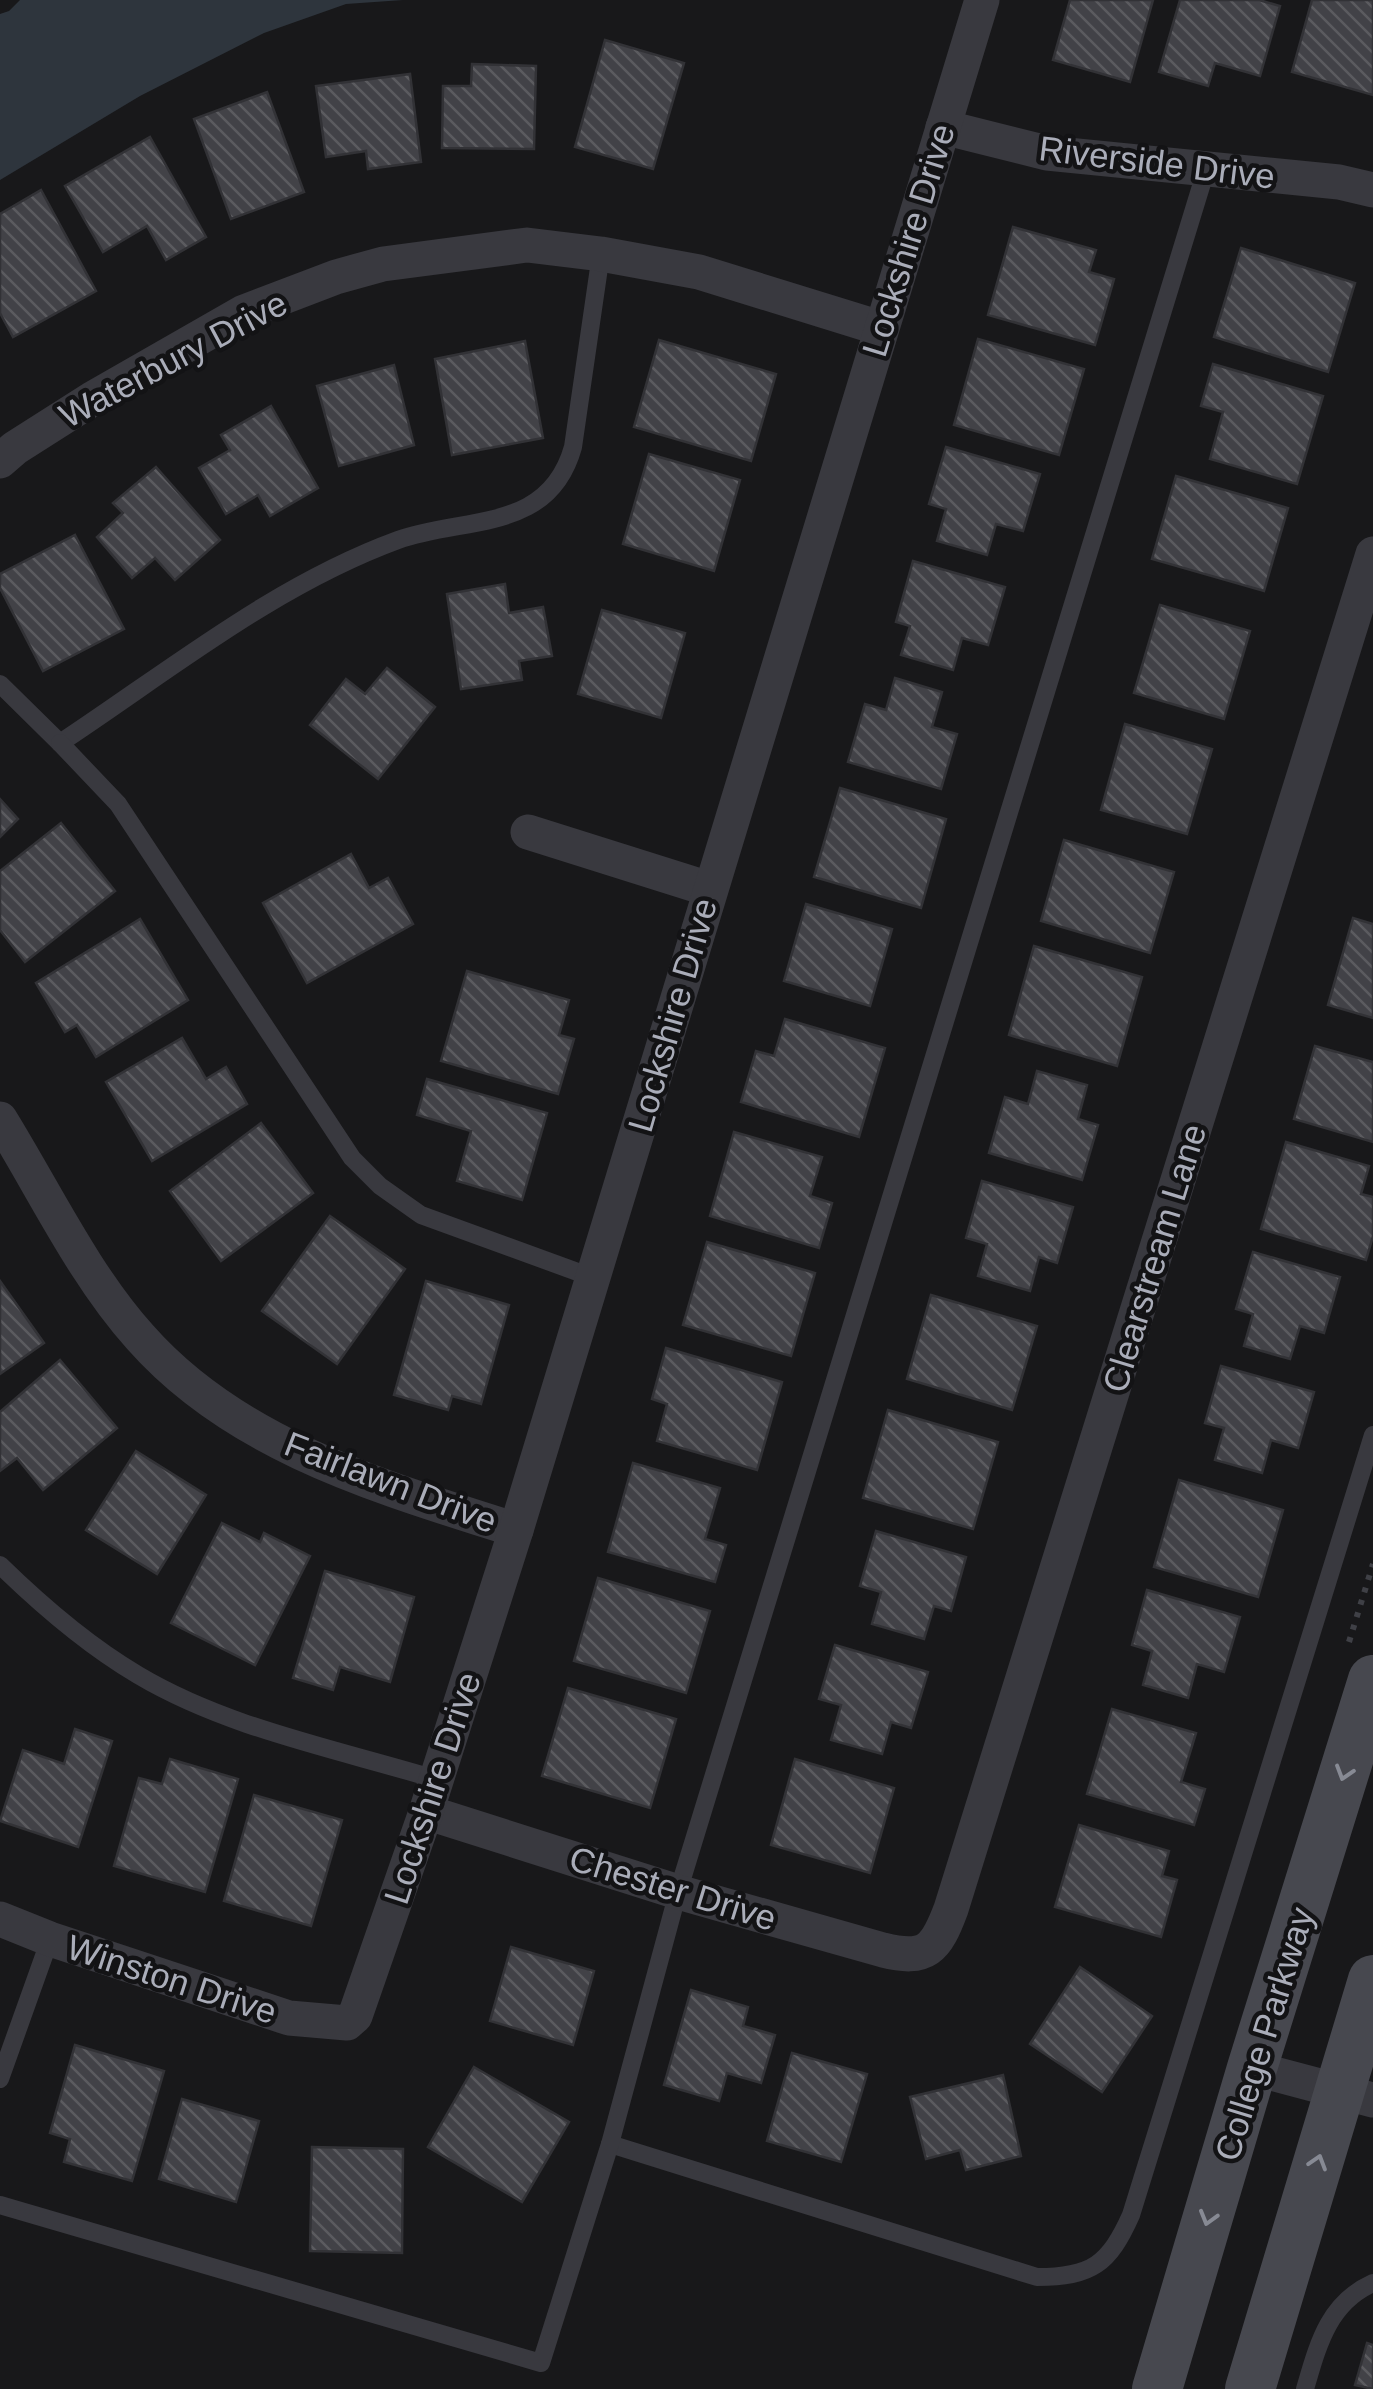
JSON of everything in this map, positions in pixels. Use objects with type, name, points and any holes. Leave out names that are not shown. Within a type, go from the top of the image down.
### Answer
[{"type":"main road","name":"College Parkway","points":[[1157,2389],[1373,1680]]},
{"type":"main road","points":[[1250,2389],[1356,2096],[1373,1980]]},
{"type":"street","name":"Lockshire Drive","points":[[347,2023],[360,2004],[516,1530],[982,0]]},
{"type":"street","name":"Riverside Drive","points":[[943,127],[1048,153],[1339,182],[1373,190]]},
{"type":"street","name":"Waterbury Drive","points":[[0,461],[92,399],[244,312],[382,264],[527,245],[600,254],[699,272],[880,328]]},
{"type":"street","name":"Clearstream Lane","points":[[922,1954],[943,1932],[952,1909],[1373,554]]},
{"type":"street","points":[[528,832],[709,890]]},
{"type":"street","name":"Fairlawn Drive","points":[[0,1118],[69,1234],[138,1336],[200,1393],[304,1455],[379,1486],[516,1530]]},
{"type":"street","name":"Chester Drive","points":[[430,1795],[678,1892],[906,1956],[922,1954]]},
{"type":"street","name":"Winston Drive","points":[[0,1918],[50,1940],[289,2018],[347,2023]]},
{"type":"street","points":[[1252,2068],[1356,2096]]},
{"type":"lane","points":[[0,2205],[541,2364],[610,2144],[678,1892],[1206,170]]},
{"type":"lane","points":[[60,744],[308,580],[403,538],[516,514],[535,505],[554,488],[573,447],[600,254]]},
{"type":"lane","points":[[0,684],[118,804],[352,1158],[380,1186],[420,1215],[594,1278]]},
{"type":"lane","points":[[610,2144],[1038,2277],[1085,2272],[1104,2260],[1118,2242],[1130,2215],[1373,1435]]},
{"type":"lane","points":[[0,1565],[59,1620],[140,1676],[235,1719],[430,1795]]},
{"type":"lane","points":[[0,2080],[50,1940]]},
{"type":"lane","points":[[1305,2389],[1334,2311],[1348,2296],[1373,2282]]},
{"type":"shaded area","points":[[20,0],[403,0],[346,4],[264,33],[140,96],[0,180],[0,14]]},
{"type":"building","points":[[1070,0],[1153,0],[1130,82],[1053,60]]},
{"type":"building","points":[[1180,0],[1259,0],[1280,6],[1260,76],[1215,63],[1208,86],[1159,72]]},
{"type":"building","points":[[1312,0],[1373,0],[1373,95],[1292,72]]},
{"type":"building","points":[[605,40],[684,63],[653,169],[575,147]]},
{"type":"building","points":[[472,64],[536,66],[534,149],[442,148],[443,86],[471,86]]},
{"type":"building","points":[[410,74],[421,162],[368,169],[366,151],[326,157],[316,86]]},
{"type":"building","points":[[267,92],[304,192],[231,219],[194,119]]},
{"type":"building","points":[[150,137],[206,237],[166,260],[147,226],[103,252],[65,186]]},
{"type":"building","points":[[41,190],[96,291],[13,337],[0,313],[0,214]]},
{"type":"building","points":[[1013,227],[1096,250],[1089,272],[1114,279],[1095,345],[988,315]]},
{"type":"building","points":[[1241,248],[1355,283],[1328,372],[1214,337]]},
{"type":"building","points":[[978,339],[1084,369],[1059,455],[954,425]]},
{"type":"building","points":[[659,340],[776,374],[751,461],[634,427]]},
{"type":"building","points":[[525,341],[543,438],[452,455],[435,359]]},
{"type":"building","points":[[1213,364],[1323,396],[1297,484],[1210,459],[1223,412],[1201,406]]},
{"type":"building","points":[[394,365],[414,445],[339,466],[317,386]]},
{"type":"building","points":[[271,406],[318,488],[270,516],[258,495],[226,514],[199,468],[230,450],[221,435]]},
{"type":"building","points":[[946,447],[1040,474],[1023,531],[996,524],[987,555],[937,541],[946,509],[929,504]]},
{"type":"building","points":[[649,454],[740,480],[714,571],[623,544]]},
{"type":"building","points":[[156,467],[220,540],[175,580],[155,558],[132,578],[97,537],[123,513],[113,503]]},
{"type":"building","points":[[1176,476],[1288,508],[1264,591],[1152,559]]},
{"type":"building","points":[[75,535],[124,629],[43,671],[0,588],[0,574]]},
{"type":"building","points":[[913,561],[1005,587],[988,645],[962,638],[953,670],[901,655],[910,626],[896,622]]},
{"type":"building","points":[[505,584],[509,613],[543,607],[552,656],[519,661],[522,680],[461,689],[447,594]]},
{"type":"building","points":[[1160,605],[1250,631],[1224,719],[1134,693]]},
{"type":"building","points":[[602,610],[685,633],[661,718],[578,694]]},
{"type":"building","points":[[387,668],[435,707],[378,779],[310,725],[346,679],[365,694]]},
{"type":"building","points":[[895,678],[942,692],[932,727],[957,734],[941,789],[848,762],[865,704],[886,710]]},
{"type":"building","points":[[1125,724],[1212,749],[1187,834],[1101,810]]},
{"type":"building","points":[[840,788],[946,819],[921,908],[814,877]]},
{"type":"building","points":[[0,799],[18,819],[0,837]]},
{"type":"building","points":[[61,823],[115,891],[25,962],[0,930],[0,871]]},
{"type":"building","points":[[1064,840],[1174,872],[1150,953],[1041,921]]},
{"type":"building","points":[[351,854],[369,888],[388,878],[413,924],[307,983],[263,903]]},
{"type":"building","points":[[806,904],[892,929],[870,1006],[784,981]]},
{"type":"building","points":[[1353,918],[1373,924],[1373,1018],[1328,1005]]},
{"type":"building","points":[[140,919],[188,1000],[96,1057],[77,1025],[65,1032],[36,983]]},
{"type":"building","points":[[1034,946],[1142,977],[1117,1066],[1009,1035]]},
{"type":"building","points":[[467,971],[569,1000],[559,1035],[574,1039],[558,1094],[441,1061]]},
{"type":"building","points":[[785,1019],[885,1048],[859,1137],[741,1102],[756,1051],[774,1056]]},
{"type":"building","points":[[182,1038],[206,1079],[226,1067],[247,1104],[152,1161],[106,1082]]},
{"type":"building","points":[[1315,1046],[1373,1062],[1373,1142],[1294,1119]]},
{"type":"building","points":[[1037,1071],[1087,1085],[1078,1119],[1098,1125],[1082,1180],[989,1153],[1005,1097],[1028,1104]]},
{"type":"building","points":[[427,1079],[547,1113],[522,1200],[457,1181],[471,1131],[417,1115]]},
{"type":"building","points":[[261,1123],[313,1193],[221,1261],[170,1191]]},
{"type":"building","points":[[734,1132],[822,1157],[810,1196],[832,1203],[819,1248],[710,1216]]},
{"type":"building","points":[[1286,1142],[1369,1166],[1361,1194],[1373,1197],[1373,1236],[1366,1260],[1261,1229]]},
{"type":"building","points":[[982,1181],[1073,1207],[1057,1263],[1039,1257],[1030,1291],[978,1276],[987,1244],[966,1238]]},
{"type":"building","points":[[330,1216],[405,1269],[337,1364],[262,1311]]},
{"type":"building","points":[[707,1242],[815,1273],[791,1356],[683,1325]]},
{"type":"building","points":[[1253,1252],[1340,1277],[1324,1333],[1300,1326],[1290,1359],[1244,1346],[1253,1314],[1236,1309]]},
{"type":"building","points":[[0,1281],[44,1343],[0,1374]]},
{"type":"building","points":[[426,1281],[509,1305],[481,1404],[452,1396],[448,1410],[394,1395]]},
{"type":"building","points":[[931,1295],[1037,1326],[1012,1410],[907,1379]]},
{"type":"building","points":[[666,1348],[782,1382],[757,1470],[657,1441],[667,1404],[652,1399]]},
{"type":"building","points":[[60,1360],[117,1428],[43,1490],[17,1458],[0,1471],[0,1412]]},
{"type":"building","points":[[1221,1366],[1314,1392],[1298,1448],[1271,1440],[1262,1473],[1215,1460],[1224,1428],[1205,1423]]},
{"type":"building","points":[[888,1410],[998,1442],[973,1529],[863,1498]]},
{"type":"building","points":[[136,1451],[206,1495],[157,1574],[86,1530]]},
{"type":"building","points":[[633,1463],[720,1488],[705,1539],[726,1545],[715,1582],[608,1552]]},
{"type":"building","points":[[1179,1480],[1283,1510],[1258,1597],[1154,1567]]},
{"type":"building","points":[[222,1523],[260,1542],[264,1533],[310,1556],[255,1665],[171,1623]]},
{"type":"building","points":[[876,1531],[966,1557],[951,1611],[934,1606],[924,1639],[872,1624],[881,1592],[860,1586]]},
{"type":"building","points":[[325,1571],[414,1597],[390,1682],[340,1667],[333,1690],[293,1678]]},
{"type":"building","points":[[598,1578],[710,1611],[686,1693],[574,1661]]},
{"type":"building","points":[[1147,1590],[1240,1617],[1224,1672],[1197,1664],[1188,1698],[1143,1685],[1152,1651],[1132,1645]]},
{"type":"building","points":[[835,1645],[928,1672],[911,1728],[891,1722],[882,1754],[831,1740],[841,1705],[819,1699]]},
{"type":"building","points":[[568,1688],[676,1719],[650,1808],[542,1776]]},
{"type":"building","points":[[1112,1709],[1196,1733],[1181,1782],[1205,1789],[1194,1825],[1087,1794]]},
{"type":"building","points":[[75,1729],[112,1741],[78,1847],[0,1821],[23,1750],[64,1764]]},
{"type":"building","points":[[170,1759],[238,1779],[205,1892],[114,1866],[139,1778],[162,1784]]},
{"type":"building","points":[[795,1759],[894,1788],[870,1873],[771,1845]]},
{"type":"building","points":[[254,1795],[342,1820],[311,1926],[224,1901]]},
{"type":"building","points":[[1079,1825],[1169,1851],[1162,1876],[1177,1880],[1161,1937],[1055,1907]]},
{"type":"building","points":[[511,1947],[594,1971],[573,2045],[490,2021]]},
{"type":"building","points":[[1080,1967],[1152,2016],[1102,2092],[1030,2044]]},
{"type":"building","points":[[691,1990],[748,2007],[743,2026],[775,2035],[761,2083],[727,2073],[719,2101],[664,2085]]},
{"type":"building","points":[[75,2045],[164,2071],[132,2181],[64,2162],[70,2139],[50,2133]]},
{"type":"building","points":[[792,2053],[867,2074],[841,2162],[767,2141]]},
{"type":"building","points":[[474,2067],[569,2122],[522,2202],[428,2147]]},
{"type":"building","points":[[1003,2075],[1021,2156],[966,2170],[960,2150],[926,2159],[910,2097]]},
{"type":"building","points":[[182,2099],[259,2121],[236,2202],[159,2179]]},
{"type":"building","points":[[312,2147],[403,2149],[402,2253],[310,2251]]},
{"type":"building","points":[[1367,2343],[1373,2345],[1373,2389],[1355,2385]]}]
